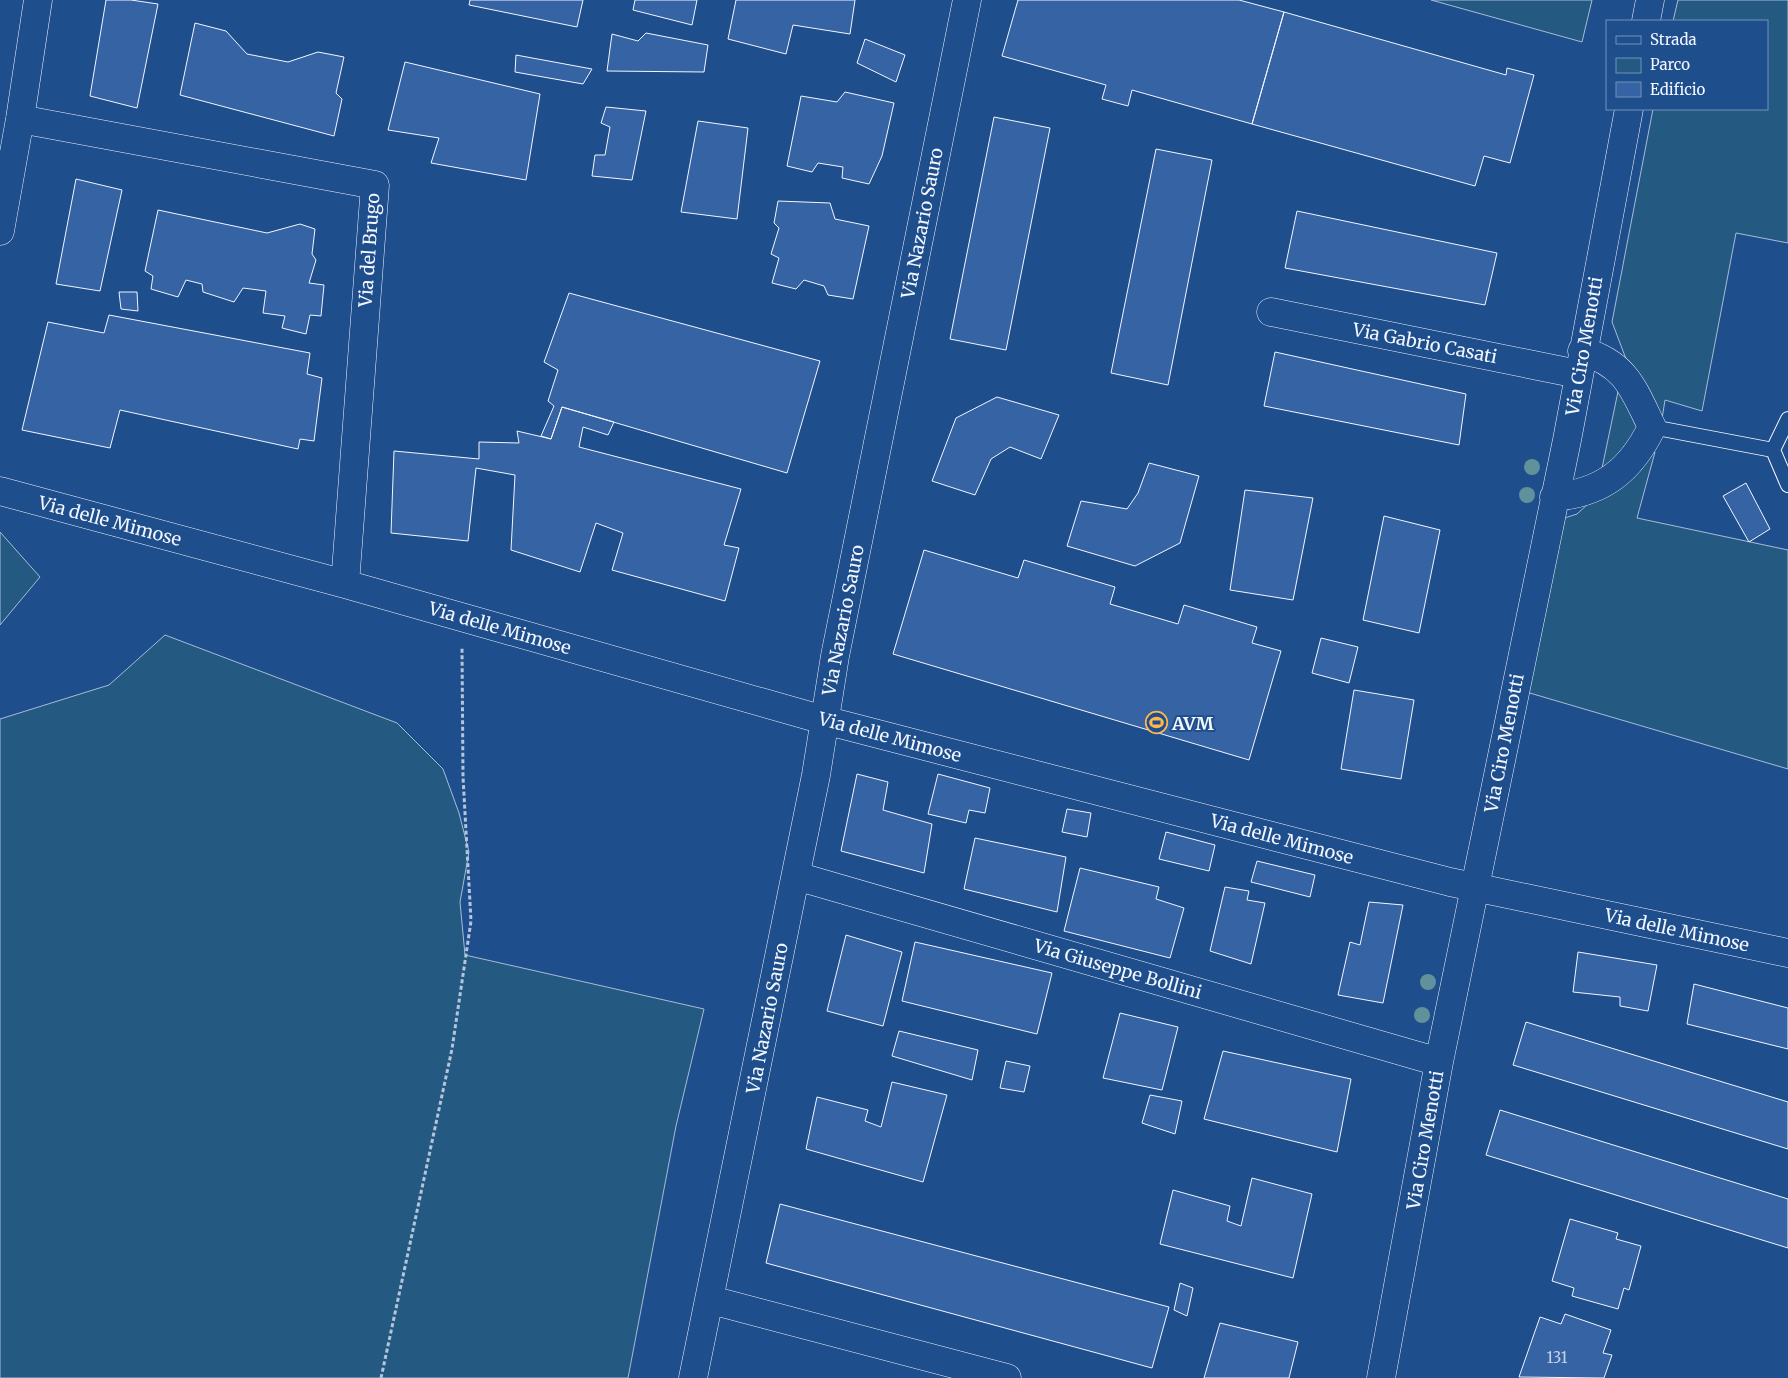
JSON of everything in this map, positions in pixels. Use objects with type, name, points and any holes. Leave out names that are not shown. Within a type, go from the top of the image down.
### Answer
[{"type":"street","points":[[0,231],[20,119],[38,0]]},
{"type":"street","name":"Via Nazario Sauro","points":[[694,1378],[796,876],[816,775],[824,720],[967,0]]},
{"type":"street","points":[[1646,20],[1650,0]]},
{"type":"street","name":"Via Ciro Menotti","points":[[1381,1378],[1439,1062],[1567,440],[1629,110]]},
{"type":"street","name":"Via del Brugo","points":[[20,119],[375,185],[345,584]]},
{"type":"street","name":"Via Gabrio Casati","points":[[1272,312],[1580,363],[1601,357],[1619,369],[1628,379],[1652,427]]},
{"type":"street","points":[[1554,497],[1587,491],[1615,476],[1640,451],[1652,427]]},
{"type":"street","name":"Via delle Mimose","points":[[0,492],[345,584],[824,720],[1474,889],[1788,953]]},
{"type":"street","name":"Via Giuseppe Bollini","points":[[796,876],[1439,1062]]},
{"type":"street","points":[[711,1300],[1007,1378]]},
{"type":"lane","points":[[1788,418],[1774,450],[1788,485]]},
{"type":"lane","points":[[1652,427],[1774,450]]},
{"type":"path","points":[[381,1378],[452,1049],[471,921],[463,777],[462,617]]},
{"type":"green space","points":[[1431,0],[1592,0],[1582,42]]},
{"type":"green space","points":[[1678,0],[1788,0],[1788,243],[1736,233],[1702,411],[1665,400],[1662,419],[1642,401],[1612,322],[1653,110],[1768,110],[1768,20],[1673,20]]},
{"type":"green space","points":[[1620,382],[1645,426],[1601,473]]},
{"type":"green space","points":[[1647,450],[1655,452],[1637,518],[1788,550],[1788,769],[1523,691],[1555,521],[1577,514]]},
{"type":"green space","points":[[0,532],[40,577],[0,625]]},
{"type":"green space","points":[[165,635],[397,723],[443,769],[459,813],[469,852],[460,902],[465,955],[704,1009],[676,1126],[628,1378],[0,1378],[0,719],[109,685]]},
{"type":"building","points":[[106,0],[131,0],[158,4],[137,108],[90,96]]},
{"type":"building","points":[[470,0],[583,0],[577,27],[469,5]]},
{"type":"building","points":[[635,0],[697,0],[692,25],[633,10]]},
{"type":"building","points":[[736,0],[855,0],[850,34],[793,25],[786,54],[728,39]]},
{"type":"building","points":[[1018,0],[1239,0],[1284,12],[1252,124],[1132,90],[1128,106],[1102,99],[1106,85],[1002,56]]},
{"type":"building","points":[[1284,12],[1506,75],[1507,68],[1534,75],[1510,163],[1484,156],[1475,186],[1252,124]]},
{"type":"building","points":[[195,23],[226,31],[247,54],[288,62],[318,52],[344,57],[336,93],[342,99],[334,136],[180,95]]},
{"type":"building","points":[[646,33],[708,45],[704,72],[607,71],[612,34],[638,41]]},
{"type":"building","points":[[865,39],[905,55],[896,82],[857,63]]},
{"type":"building","points":[[516,55],[592,69],[583,84],[515,72]]},
{"type":"building","points":[[405,62],[540,94],[526,180],[431,163],[439,138],[388,130]]},
{"type":"building","points":[[845,92],[894,103],[882,156],[869,184],[842,178],[843,167],[818,163],[812,172],[787,166],[801,96],[837,102]]},
{"type":"building","points":[[606,107],[646,111],[632,180],[592,176],[595,155],[605,155],[610,127],[601,123]]},
{"type":"building","points":[[994,117],[1050,128],[1006,350],[950,339]]},
{"type":"building","points":[[698,121],[748,128],[737,219],[681,212]]},
{"type":"building","points":[[1156,149],[1212,160],[1168,385],[1111,373]]},
{"type":"building","points":[[76,179],[122,190],[100,291],[56,284]]},
{"type":"building","points":[[778,201],[830,203],[835,219],[869,226],[853,299],[828,295],[824,286],[804,280],[796,289],[772,283],[779,258],[771,254],[779,228],[774,223]]},
{"type":"building","points":[[158,210],[267,233],[300,224],[315,229],[312,254],[316,260],[309,283],[324,285],[321,316],[310,315],[306,334],[282,328],[285,316],[263,313],[266,291],[243,288],[234,302],[203,292],[202,284],[186,280],[178,297],[151,289],[153,276],[145,271]]},
{"type":"building","points":[[1297,211],[1497,253],[1485,305],[1285,268]]},
{"type":"building","points":[[119,292],[137,292],[138,311],[121,309]]},
{"type":"building","points":[[569,293],[820,361],[787,473],[562,407],[551,439],[541,436],[554,406],[548,401],[558,370],[544,362]]},
{"type":"building","points":[[109,315],[310,353],[307,374],[322,378],[314,441],[300,439],[298,449],[120,410],[110,448],[22,430],[48,322],[104,333]]},
{"type":"building","points":[[1275,352],[1466,394],[1459,445],[1264,406]]},
{"type":"building","points":[[997,397],[1059,415],[1041,459],[1010,447],[991,459],[975,495],[932,481],[956,418]]},
{"type":"building","points":[[562,407],[614,422],[608,435],[583,427],[579,447],[741,489],[724,545],[739,548],[725,601],[612,570],[623,533],[596,523],[580,572],[511,550],[515,475],[476,468],[468,541],[391,533],[394,451],[479,459],[479,442],[519,443],[517,431],[551,439]]},
{"type":"building","points":[[1149,463],[1199,476],[1180,543],[1135,566],[1067,546],[1081,501],[1127,509],[1138,493]]},
{"type":"building","points":[[1746,483],[1770,529],[1749,542],[1723,496]]},
{"type":"building","points":[[1245,490],[1313,498],[1293,600],[1230,590]]},
{"type":"building","points":[[1384,516],[1440,530],[1419,633],[1363,620]]},
{"type":"building","points":[[924,550],[1018,578],[1024,560],[1115,587],[1110,604],[1178,624],[1184,605],[1257,627],[1252,643],[1281,651],[1249,760],[893,654]]},
{"type":"building","points":[[1321,638],[1358,647],[1349,683],[1312,673]]},
{"type":"building","points":[[1354,690],[1414,700],[1401,779],[1341,769]]},
{"type":"building","points":[[857,774],[888,782],[883,810],[932,824],[924,873],[841,851]]},
{"type":"building","points":[[938,774],[990,788],[985,813],[969,810],[966,823],[928,814]]},
{"type":"building","points":[[1067,809],[1091,813],[1087,837],[1062,832]]},
{"type":"building","points":[[1166,832],[1215,845],[1209,871],[1159,859]]},
{"type":"building","points":[[975,838],[1066,857],[1057,912],[964,889]]},
{"type":"building","points":[[1257,861],[1315,875],[1310,897],[1251,882]]},
{"type":"building","points":[[1080,868],[1159,887],[1156,899],[1184,908],[1170,958],[1064,931]]},
{"type":"building","points":[[1225,887],[1249,891],[1247,900],[1265,903],[1251,964],[1210,951]]},
{"type":"building","points":[[1369,902],[1403,905],[1383,1003],[1338,995],[1350,942],[1360,945]]},
{"type":"building","points":[[846,935],[902,952],[883,1026],[827,1011]]},
{"type":"building","points":[[915,942],[1052,973],[1037,1034],[902,1001]]},
{"type":"building","points":[[1578,952],[1657,965],[1648,1011],[1620,1006],[1620,997],[1573,992]]},
{"type":"building","points":[[1694,984],[1788,1008],[1788,1049],[1687,1024]]},
{"type":"building","points":[[1120,1013],[1178,1027],[1162,1090],[1103,1078]]},
{"type":"building","points":[[1526,1022],[1788,1102],[1788,1149],[1513,1065]]},
{"type":"building","points":[[899,1031],[978,1050],[972,1080],[892,1056]]},
{"type":"building","points":[[1223,1051],[1351,1079],[1337,1152],[1204,1119]]},
{"type":"building","points":[[1006,1061],[1030,1066],[1024,1092],[1000,1088]]},
{"type":"building","points":[[892,1082],[947,1095],[923,1182],[806,1149],[817,1097],[868,1110],[865,1121],[881,1127]]},
{"type":"building","points":[[1150,1095],[1182,1101],[1175,1134],[1142,1123]]},
{"type":"building","points":[[1500,1110],[1788,1199],[1788,1248],[1486,1155]]},
{"type":"building","points":[[1252,1178],[1312,1194],[1293,1278],[1160,1244],[1173,1190],[1230,1206],[1227,1221],[1241,1226]]},
{"type":"building","points":[[780,1204],[1169,1307],[1152,1368],[766,1263]]},
{"type":"building","points":[[1570,1219],[1618,1233],[1616,1239],[1641,1246],[1629,1290],[1624,1288],[1618,1309],[1572,1296],[1574,1288],[1552,1281]]},
{"type":"building","points":[[1180,1283],[1193,1288],[1187,1316],[1174,1310]]},
{"type":"building","points":[[1565,1314],[1611,1330],[1603,1353],[1612,1355],[1604,1378],[1519,1377],[1540,1317],[1561,1324]]},
{"type":"building","points":[[1220,1323],[1298,1342],[1289,1378],[1204,1378]]},
{"type":"place","name":"AVM","points":[[1156,723]]}]
